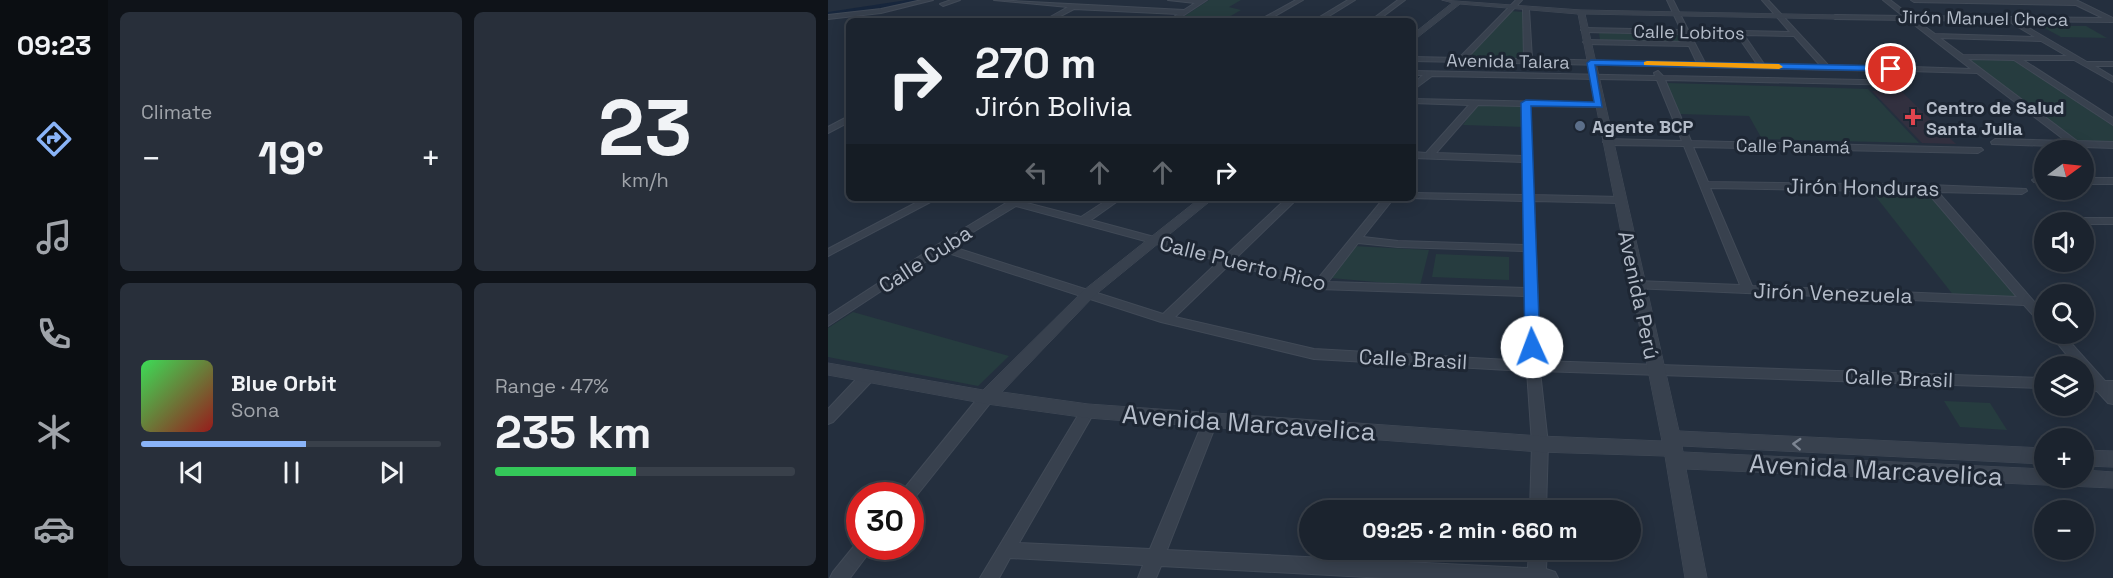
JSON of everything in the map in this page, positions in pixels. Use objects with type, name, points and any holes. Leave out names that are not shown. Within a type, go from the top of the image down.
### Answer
[{"type":"street","points":[[828,11],[869,8],[909,0]]},
{"type":"street","points":[[828,17],[866,13],[930,0]]},
{"type":"street","points":[[943,4],[957,0]]},
{"type":"street","points":[[997,0],[1185,12]]},
{"type":"street","points":[[1052,18],[1086,0]]},
{"type":"street","points":[[1171,0],[1203,1]]},
{"type":"street","points":[[1285,0],[1298,1]]},
{"type":"street","points":[[1321,18],[1352,0]]},
{"type":"street","points":[[1377,18],[1402,0]]},
{"type":"street","points":[[1446,0],[1526,9],[1581,12],[1835,17]]},
{"type":"street","points":[[1461,60],[1519,0]]},
{"type":"street","points":[[1670,0],[1702,65]]},
{"type":"street","points":[[1765,0],[1825,68]]},
{"type":"street","points":[[1886,0],[2070,140]]},
{"type":"street","points":[[1914,0],[2074,1],[2113,20]]},
{"type":"street","points":[[1176,18],[1203,1]]},
{"type":"street","points":[[1267,18],[1298,1]]},
{"type":"street","points":[[1416,36],[1459,1]]},
{"type":"street","points":[[1978,1],[2113,80]]},
{"type":"street","points":[[1526,9],[1528,61]]},
{"type":"street","name":"Avenida Perú","points":[[1581,12],[1673,449],[1696,578]]},
{"type":"street","name":"Jirón Manuel Checa","points":[[1835,17],[2113,20]]},
{"type":"street","points":[[2098,20],[2113,27]]},
{"type":"street","name":"Calle Lobitos","points":[[1585,36],[1687,32],[1795,34]]},
{"type":"street","points":[[1739,33],[1762,66]]},
{"type":"street","points":[[1585,36],[1693,44]]},
{"type":"street","points":[[1933,36],[2042,39]]},
{"type":"street","points":[[1959,57],[2076,58]]},
{"type":"street","points":[[2016,58],[2113,123]]},
{"type":"street","name":"Avenida Talara","points":[[1416,59],[1528,61],[1592,70],[1655,64],[1891,69]]},
{"type":"street","points":[[1655,64],[1746,289]]},
{"type":"street","points":[[2086,64],[2113,64]]},
{"type":"street","points":[[1912,69],[1978,71]]},
{"type":"street","points":[[1416,74],[1592,70],[1660,78],[1907,83]]},
{"type":"street","points":[[1416,85],[1429,74]]},
{"type":"street","points":[[1416,101],[1599,105]]},
{"type":"street","points":[[1428,156],[1476,102]]},
{"type":"street","points":[[1526,103],[1533,366],[1540,444],[1538,500]]},
{"type":"street","points":[[828,130],[846,121]]},
{"type":"street","name":"Calle Panamá","points":[[1607,142],[1978,150]]},
{"type":"street","points":[[1995,142],[2034,143]]},
{"type":"street","points":[[2094,144],[2113,145]]},
{"type":"street","points":[[1416,155],[1528,159]]},
{"type":"street","points":[[2094,181],[2113,181]]},
{"type":"street","name":"Jirón Honduras","points":[[1704,185],[2022,191]]},
{"type":"street","points":[[1929,188],[2034,308]]},
{"type":"street","points":[[1416,196],[1620,200]]},
{"type":"street","points":[[828,253],[927,201]]},
{"type":"street","name":"Calle Cuba","points":[[828,322],[941,247],[1017,201]]},
{"type":"street","name":"Calle Puerto Rico","points":[[1022,201],[1082,221],[1319,285],[1530,292]]},
{"type":"street","points":[[1082,221],[1112,201]]},
{"type":"street","points":[[918,482],[987,397],[1089,293],[1204,201]]},
{"type":"street","points":[[1165,319],[1290,201]]},
{"type":"street","points":[[1319,285],[1387,201]]},
{"type":"street","points":[[2094,220],[2113,221]]},
{"type":"street","points":[[1357,240],[1398,244],[1529,248]]},
{"type":"street","name":"Calle Brasil","points":[[941,247],[1165,319],[1314,354],[1533,366],[2034,383]]},
{"type":"street","name":"Jirón Venezuela","points":[[1637,285],[2028,301]]},
{"type":"street","points":[[2066,344],[2107,386],[2113,399]]},
{"type":"street","name":"Avenida Marcavelica","points":[[828,369],[987,397],[1088,411],[1210,422],[1540,444],[1673,449],[2034,456]]},
{"type":"street","points":[[828,418],[867,377]]},
{"type":"street","points":[[989,578],[1088,411]]},
{"type":"street","points":[[1147,578],[1210,422]]},
{"type":"street","name":"Avenida Marcavelica","points":[[1673,449],[2113,480]]},
{"type":"street","points":[[2094,458],[2113,459]]},
{"type":"street","points":[[1006,550],[1549,578]]},
{"type":"street","points":[[839,578],[854,560]]},
{"type":"street","points":[[1537,578],[1538,560]]},
{"type":"shaded area","name":"Centro de Salud Santa Julia","points":[[1872,91],[1901,91],[1956,144],[1922,143]]},
{"type":"green space","points":[[1209,0],[1241,0],[1229,7],[1241,10],[1227,18],[1182,18]]},
{"type":"green space","points":[[1510,11],[1523,12],[1525,60],[1467,58]]},
{"type":"green space","points":[[2041,26],[2086,26],[2107,38],[2061,37]]},
{"type":"green space","points":[[1599,33],[1680,33],[1684,42],[1600,40]]},
{"type":"green space","points":[[1966,59],[2016,60],[2113,126],[2113,144],[2094,143],[2094,140],[2073,140]]},
{"type":"green space","points":[[1667,83],[1868,89],[1919,143],[1762,139],[1749,116],[1679,114]]},
{"type":"green space","points":[[1478,103],[1524,105],[1524,127],[1463,125]]},
{"type":"green space","points":[[1873,193],[1928,194],[2019,298],[1954,296]]},
{"type":"green space","points":[[1353,246],[1429,250],[1420,286],[1331,278]]},
{"type":"green space","points":[[1436,254],[1509,257],[1509,280],[1432,277]]},
{"type":"green space","points":[[853,312],[1009,356],[978,386],[828,357],[828,328]]},
{"type":"green space","points":[[1944,401],[1990,403],[2007,430],[1960,427]]},
{"type":"waterway","points":[[828,14],[918,0]]},
{"type":"slow traffic","points":[[1647,64],[1779,67]]},
{"type":"place","name":"Centro de Salud Santa Julia","points":[[1913,117]]},
{"type":"place","name":"Agente BCP","points":[[1580,126]]},
{"type":"route","points":[[1532,347],[1526,103],[1599,105],[1591,63],[1891,69]]}]
